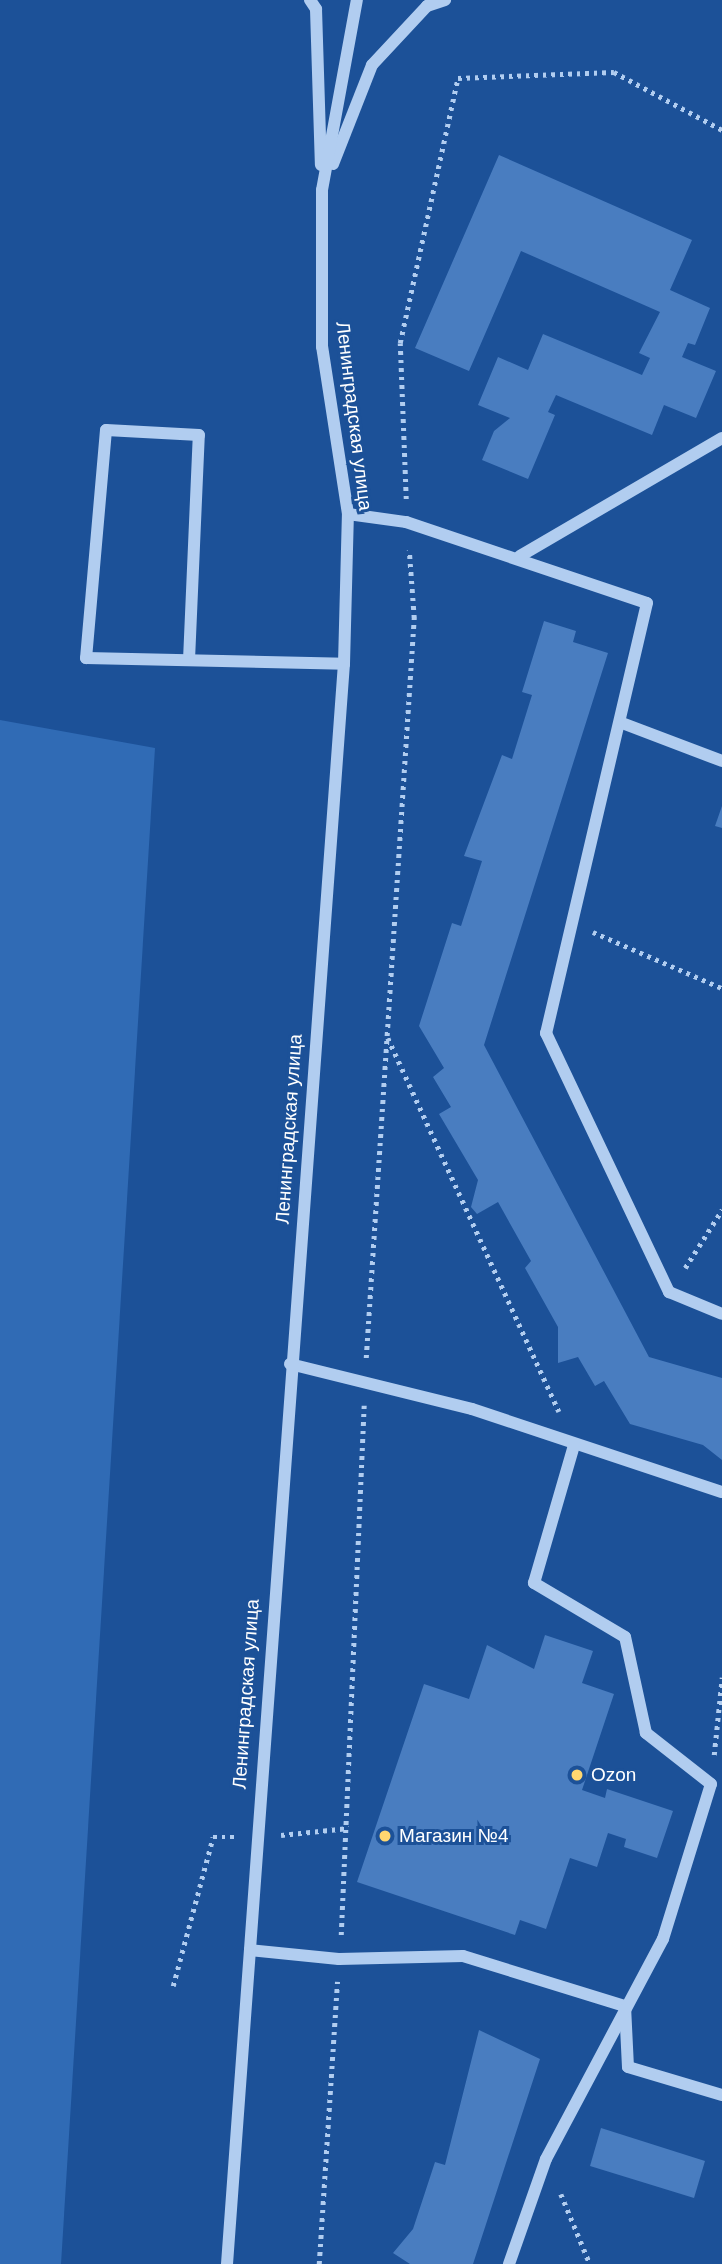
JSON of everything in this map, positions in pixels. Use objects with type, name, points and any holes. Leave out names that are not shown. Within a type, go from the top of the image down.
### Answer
[{"type":"street","points":[[310,0],[316,9],[322,190]]},
{"type":"street","name":"Ленинградская улица","points":[[227,2264],[290,1364],[344,664],[348,514],[322,347],[322,190],[357,0]]},
{"type":"street","points":[[322,190],[372,65],[427,6],[445,0]]},
{"type":"street","points":[[189,660],[199,435],[106,429],[86,658],[344,664]]},
{"type":"street","points":[[520,556],[722,438]]},
{"type":"street","points":[[348,514],[406,522],[520,556],[647,603],[576,925],[546,1033],[669,1292],[722,1314]]},
{"type":"street","points":[[622,723],[722,761]]},
{"type":"street","points":[[290,1364],[472,1409],[722,1492]]},
{"type":"street","points":[[509,2264],[546,2159],[663,1939],[711,1784],[646,1733],[625,1637],[534,1583],[574,1445]]},
{"type":"street","points":[[250,1951],[339,1959],[463,1956],[625,2006]]},
{"type":"street","points":[[625,2006],[628,2067],[722,2095]]},
{"type":"path","points":[[319,2264],[349,1828],[365,1382],[414,618],[406,522],[400,343],[458,78],[614,72],[722,130]]},
{"type":"path","points":[[576,925],[722,989]]},
{"type":"path","points":[[387,1038],[574,1445]]},
{"type":"path","points":[[669,1292],[722,1210]]},
{"type":"path","points":[[711,1784],[722,1677]]},
{"type":"path","points":[[546,2159],[590,2264]]},
{"type":"shaded area","points":[[0,720],[155,748],[61,2264],[0,2264]]},
{"type":"building","points":[[499,155],[692,240],[670,290],[710,308],[695,345],[688,343],[682,357],[716,371],[696,418],[664,405],[652,435],[556,395],[548,412],[555,415],[528,479],[482,460],[494,431],[510,418],[478,405],[498,357],[528,370],[543,334],[642,375],[650,358],[639,353],[660,312],[521,251],[469,371],[415,348]]},
{"type":"building","points":[[544,621],[576,631],[573,642],[608,653],[484,1045],[649,1357],[722,1378],[722,1460],[703,1445],[630,1424],[604,1381],[595,1386],[578,1357],[558,1363],[558,1327],[525,1268],[531,1261],[498,1202],[477,1214],[471,1207],[478,1180],[439,1114],[451,1107],[433,1077],[444,1068],[419,1026],[452,923],[461,926],[482,861],[464,856],[502,755],[512,759],[532,695],[522,692]]},
{"type":"building","points":[[722,806],[722,828],[715,826]]},
{"type":"building","points":[[545,1635],[593,1651],[582,1683],[614,1694],[582,1790],[605,1798],[607,1789],[673,1811],[657,1858],[624,1847],[626,1839],[608,1833],[597,1867],[570,1858],[546,1929],[520,1920],[515,1935],[357,1882],[424,1684],[469,1699],[487,1645],[534,1669]]},
{"type":"building","points":[[479,2030],[540,2059],[473,2264],[410,2264],[393,2253],[413,2229],[435,2162],[445,2165]]},
{"type":"building","points":[[601,2128],[705,2161],[694,2198],[590,2166]]},
{"type":"place","name":"Ozon","points":[[577,1775]]},
{"type":"place","name":"Магазин №4","points":[[385,1836]]}]
